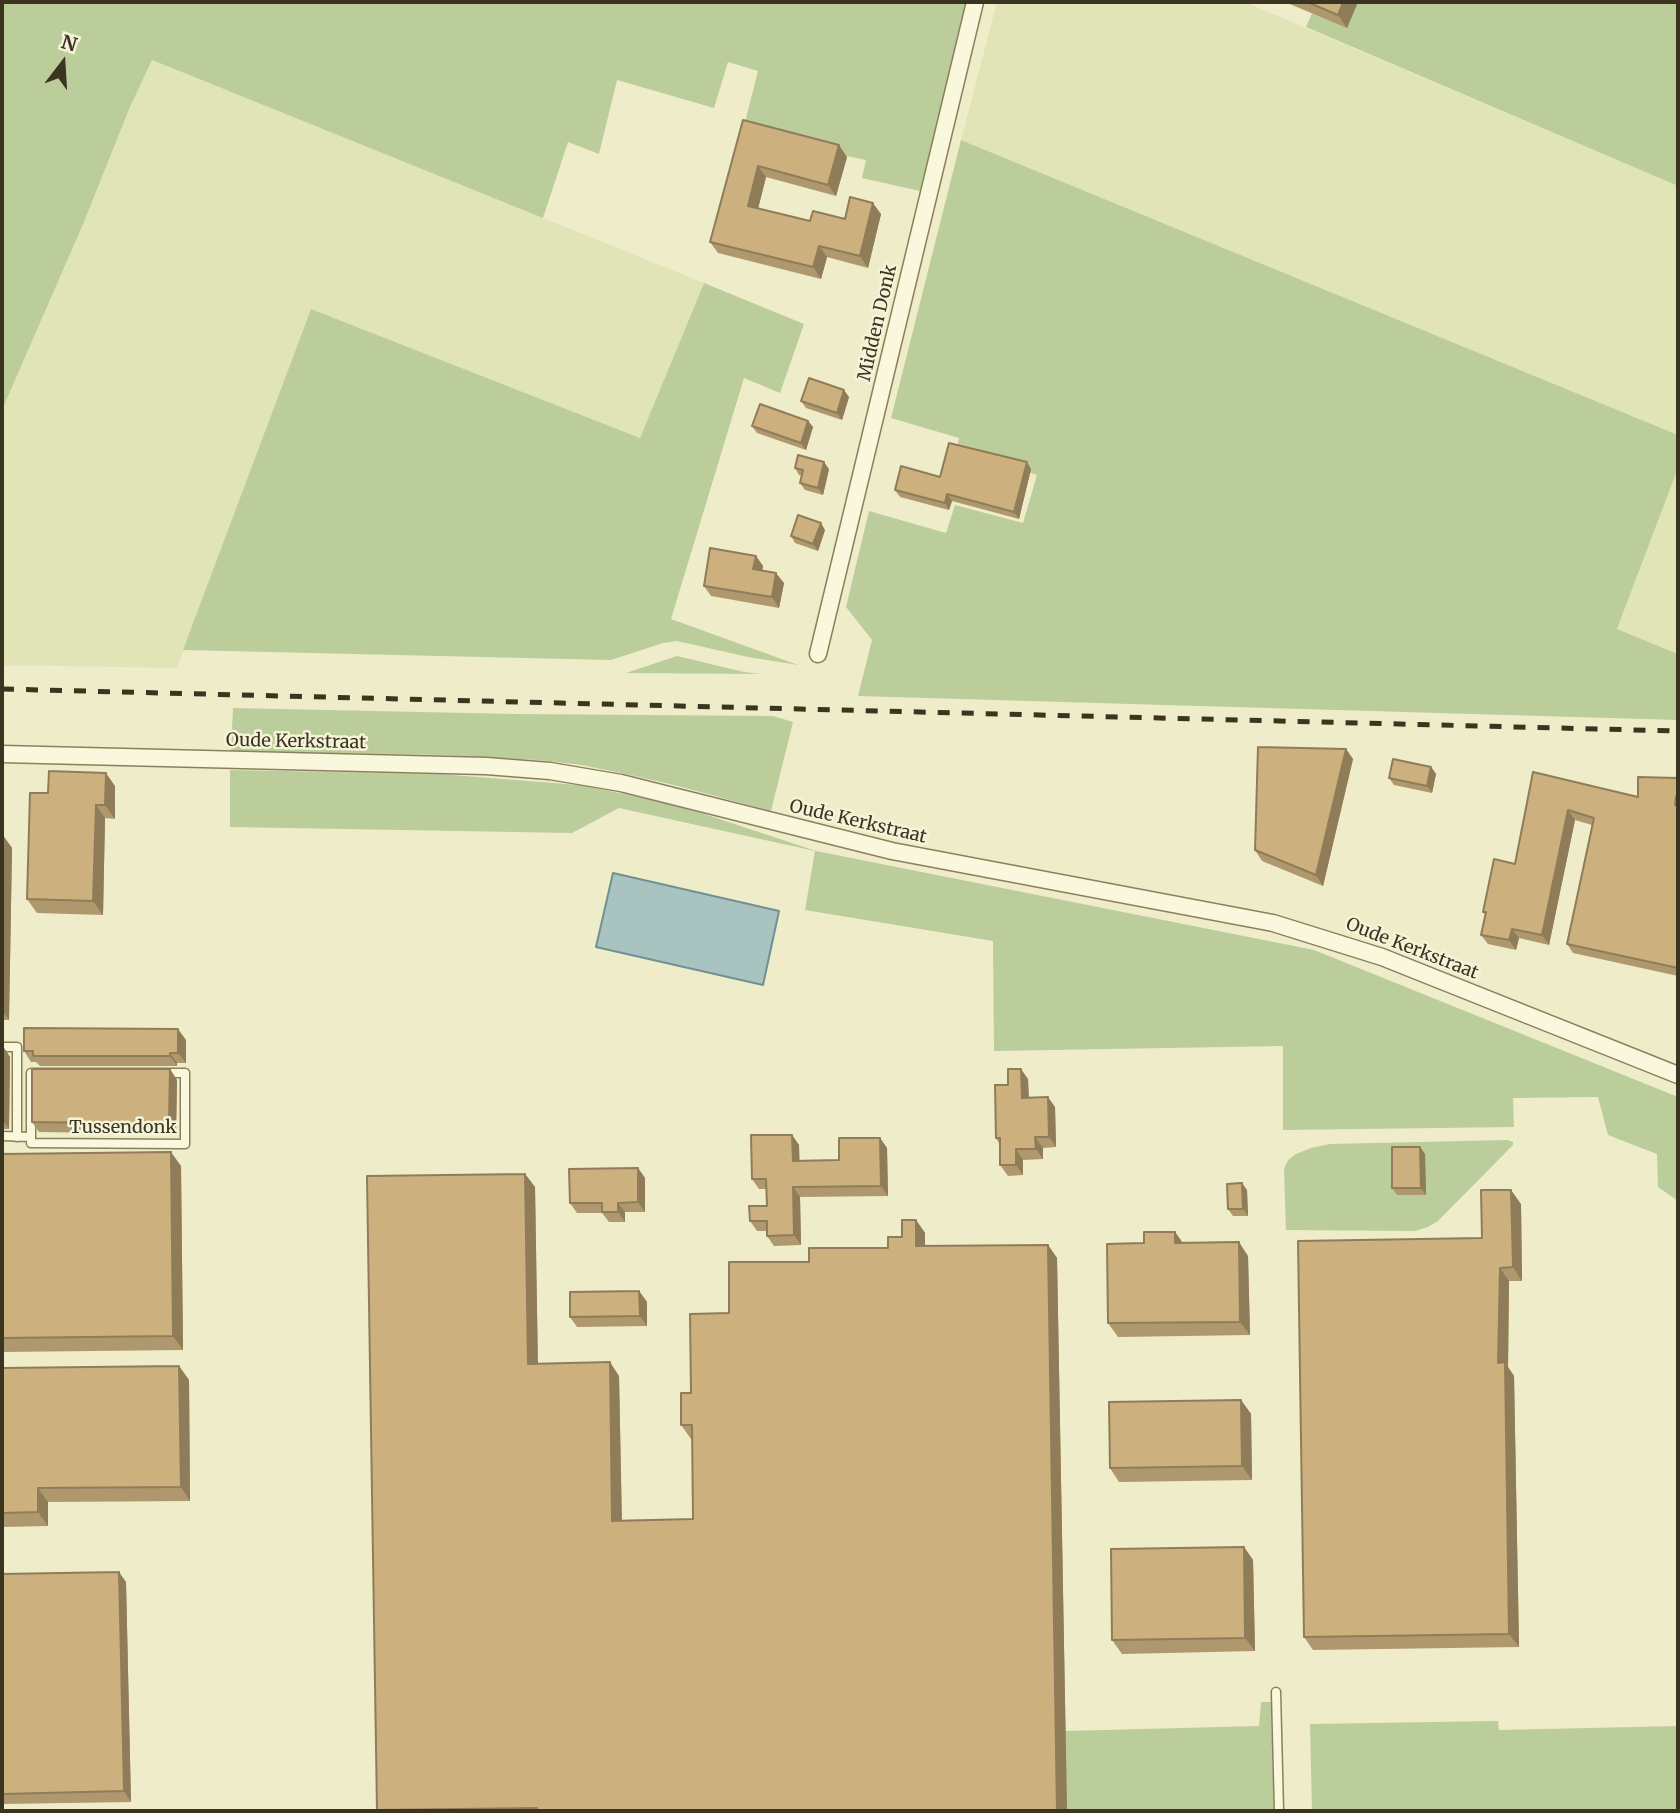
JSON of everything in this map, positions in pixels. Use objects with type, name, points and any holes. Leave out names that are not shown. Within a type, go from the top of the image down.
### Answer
[{"type":"street","name":"Midden Donk","points":[[818,654],[975,2]]},
{"type":"street","name":"Oude Kerkstraat","points":[[2,754],[486,766],[550,771],[621,783],[892,851],[1273,923],[1382,957],[1678,1075]]},
{"type":"lane","points":[[2,1047],[17,1047],[17,1136]]},
{"type":"lane","name":"Tussendonk","points":[[31,1073],[185,1073],[185,1144],[31,1143],[31,1137],[31,1073]]},
{"type":"lane","name":"Tussendonk","points":[[2,1136],[31,1137]]},
{"type":"lane","points":[[1276,1692],[1279,1811]]},
{"type":"green space","points":[[2,2],[969,2],[920,191],[862,178],[866,160],[742,134],[758,71],[728,62],[714,108],[617,80],[599,154],[568,142],[543,218],[152,60],[2,410]]},
{"type":"green space","points":[[997,2],[1245,2],[1678,186],[1678,435],[961,140]]},
{"type":"green space","points":[[1317,2],[1678,2],[1678,186],[1306,27]]},
{"type":"green space","points":[[152,60],[704,283],[640,438],[311,309],[177,668],[2,665],[2,410]]},
{"type":"green space","points":[[961,140],[1678,435],[1678,468],[1617,629],[1678,654],[1678,720],[858,696],[872,640],[846,607],[869,511],[946,533],[955,505],[1023,523],[1037,475],[957,450],[959,438],[891,418]]},
{"type":"green space","points":[[704,283],[804,324],[780,393],[744,378],[671,619],[798,665],[677,641],[611,660],[183,650],[311,309],[640,438]]},
{"type":"green space","points":[[1678,468],[1678,654],[1617,629]]},
{"type":"green space","points":[[677,656],[744,672],[761,674],[626,673]]},
{"type":"green space","points":[[233,708],[773,716],[793,722],[771,811],[626,774],[538,760],[440,755],[231,751]]},
{"type":"green space","points":[[230,770],[439,774],[579,785],[674,804],[816,851],[1314,950],[1678,1097],[1678,1201],[1658,1187],[1657,1154],[1608,1135],[1598,1097],[1513,1098],[1514,1127],[1283,1130],[1283,1046],[994,1051],[993,941],[805,910],[815,851],[619,808],[572,833],[230,827]]},
{"type":"green space","points":[[1513,1142],[1513,1145],[1438,1221],[1428,1227],[1415,1231],[1286,1230],[1284,1169],[1288,1160],[1296,1154],[1330,1144]]},
{"type":"green space","points":[[1261,1702],[1271,1702],[1274,1811],[1067,1811],[1065,1731],[1259,1726]]},
{"type":"green space","points":[[1498,1721],[1499,1730],[1678,1726],[1678,1811],[1312,1811],[1310,1724]]},
{"type":"water","points":[[613,873],[779,911],[763,985],[596,947]]},
{"type":"building","points":[[1307,2],[1343,2],[1338,15]]},
{"type":"building","points":[[743,120],[839,145],[828,185],[758,166],[748,206],[810,221],[813,211],[845,219],[850,197],[873,203],[860,256],[819,246],[813,267],[710,242]]},
{"type":"building","points":[[809,378],[844,390],[837,413],[801,401]]},
{"type":"building","points":[[760,404],[808,421],[801,443],[752,426]]},
{"type":"building","points":[[949,443],[1027,462],[1014,512],[947,494],[945,503],[895,490],[901,466],[940,477]]},
{"type":"building","points":[[798,455],[824,462],[818,488],[800,483],[803,470],[795,468]]},
{"type":"building","points":[[798,515],[821,523],[813,544],[791,536]]},
{"type":"building","points":[[710,548],[756,556],[753,569],[776,573],[772,597],[704,586]]},
{"type":"building","points":[[1258,747],[1346,749],[1316,875],[1255,850]]},
{"type":"building","points":[[1393,759],[1431,767],[1427,786],[1389,778]]},
{"type":"building","points":[[49,771],[106,773],[105,805],[96,805],[93,901],[27,899],[30,793],[48,793]]},
{"type":"building","points":[[1533,772],[1638,797],[1638,777],[1678,778],[1675,805],[1678,805],[1678,968],[1567,944],[1594,818],[1568,810],[1542,935],[1512,929],[1509,940],[1481,935],[1494,859],[1515,864]]},
{"type":"building","points":[[24,1028],[178,1029],[178,1053],[170,1053],[170,1056],[33,1056],[33,1051],[24,1051]]},
{"type":"building","points":[[32,1069],[170,1069],[169,1124],[32,1122]]},
{"type":"building","points":[[1008,1069],[1021,1069],[1022,1098],[1048,1097],[1049,1137],[1035,1137],[1036,1149],[1016,1149],[1016,1165],[1000,1165],[1000,1138],[996,1138],[995,1085],[1008,1085]]},
{"type":"building","points":[[751,1135],[792,1135],[793,1161],[839,1160],[839,1138],[880,1138],[881,1186],[793,1187],[794,1235],[767,1236],[767,1221],[750,1221],[749,1206],[767,1206],[766,1179],[752,1179]]},
{"type":"building","points":[[1392,1147],[1420,1147],[1421,1188],[1392,1188]]},
{"type":"building","points":[[171,1152],[173,1336],[2,1338],[2,1154]]},
{"type":"building","points":[[638,1168],[638,1202],[618,1203],[618,1212],[602,1212],[602,1203],[570,1203],[569,1169]]},
{"type":"building","points":[[525,1174],[528,1364],[610,1362],[612,1521],[693,1519],[692,1425],[681,1425],[681,1393],[691,1393],[690,1314],[729,1313],[729,1262],[809,1262],[809,1248],[888,1248],[888,1237],[902,1237],[902,1220],[916,1220],[916,1246],[1048,1245],[1057,1811],[537,1811],[537,1808],[377,1810],[367,1176]]},
{"type":"building","points":[[1242,1183],[1243,1209],[1228,1209],[1227,1184]]},
{"type":"building","points":[[1481,1190],[1511,1190],[1513,1267],[1500,1268],[1498,1363],[1505,1362],[1509,1634],[1304,1637],[1298,1241],[1482,1238]]},
{"type":"building","points":[[1144,1232],[1175,1232],[1175,1243],[1239,1242],[1240,1322],[1108,1323],[1107,1244],[1144,1243]]},
{"type":"building","points":[[639,1291],[640,1316],[570,1317],[570,1292]]},
{"type":"building","points":[[179,1366],[181,1487],[38,1488],[38,1512],[2,1513],[2,1368]]},
{"type":"building","points":[[1241,1400],[1242,1466],[1110,1468],[1109,1402]]},
{"type":"building","points":[[1244,1547],[1245,1638],[1112,1640],[1111,1549]]},
{"type":"building","points":[[119,1572],[124,1791],[2,1794],[2,1574]]},
{"type":"railway","points":[[2,689],[1678,731]]}]
